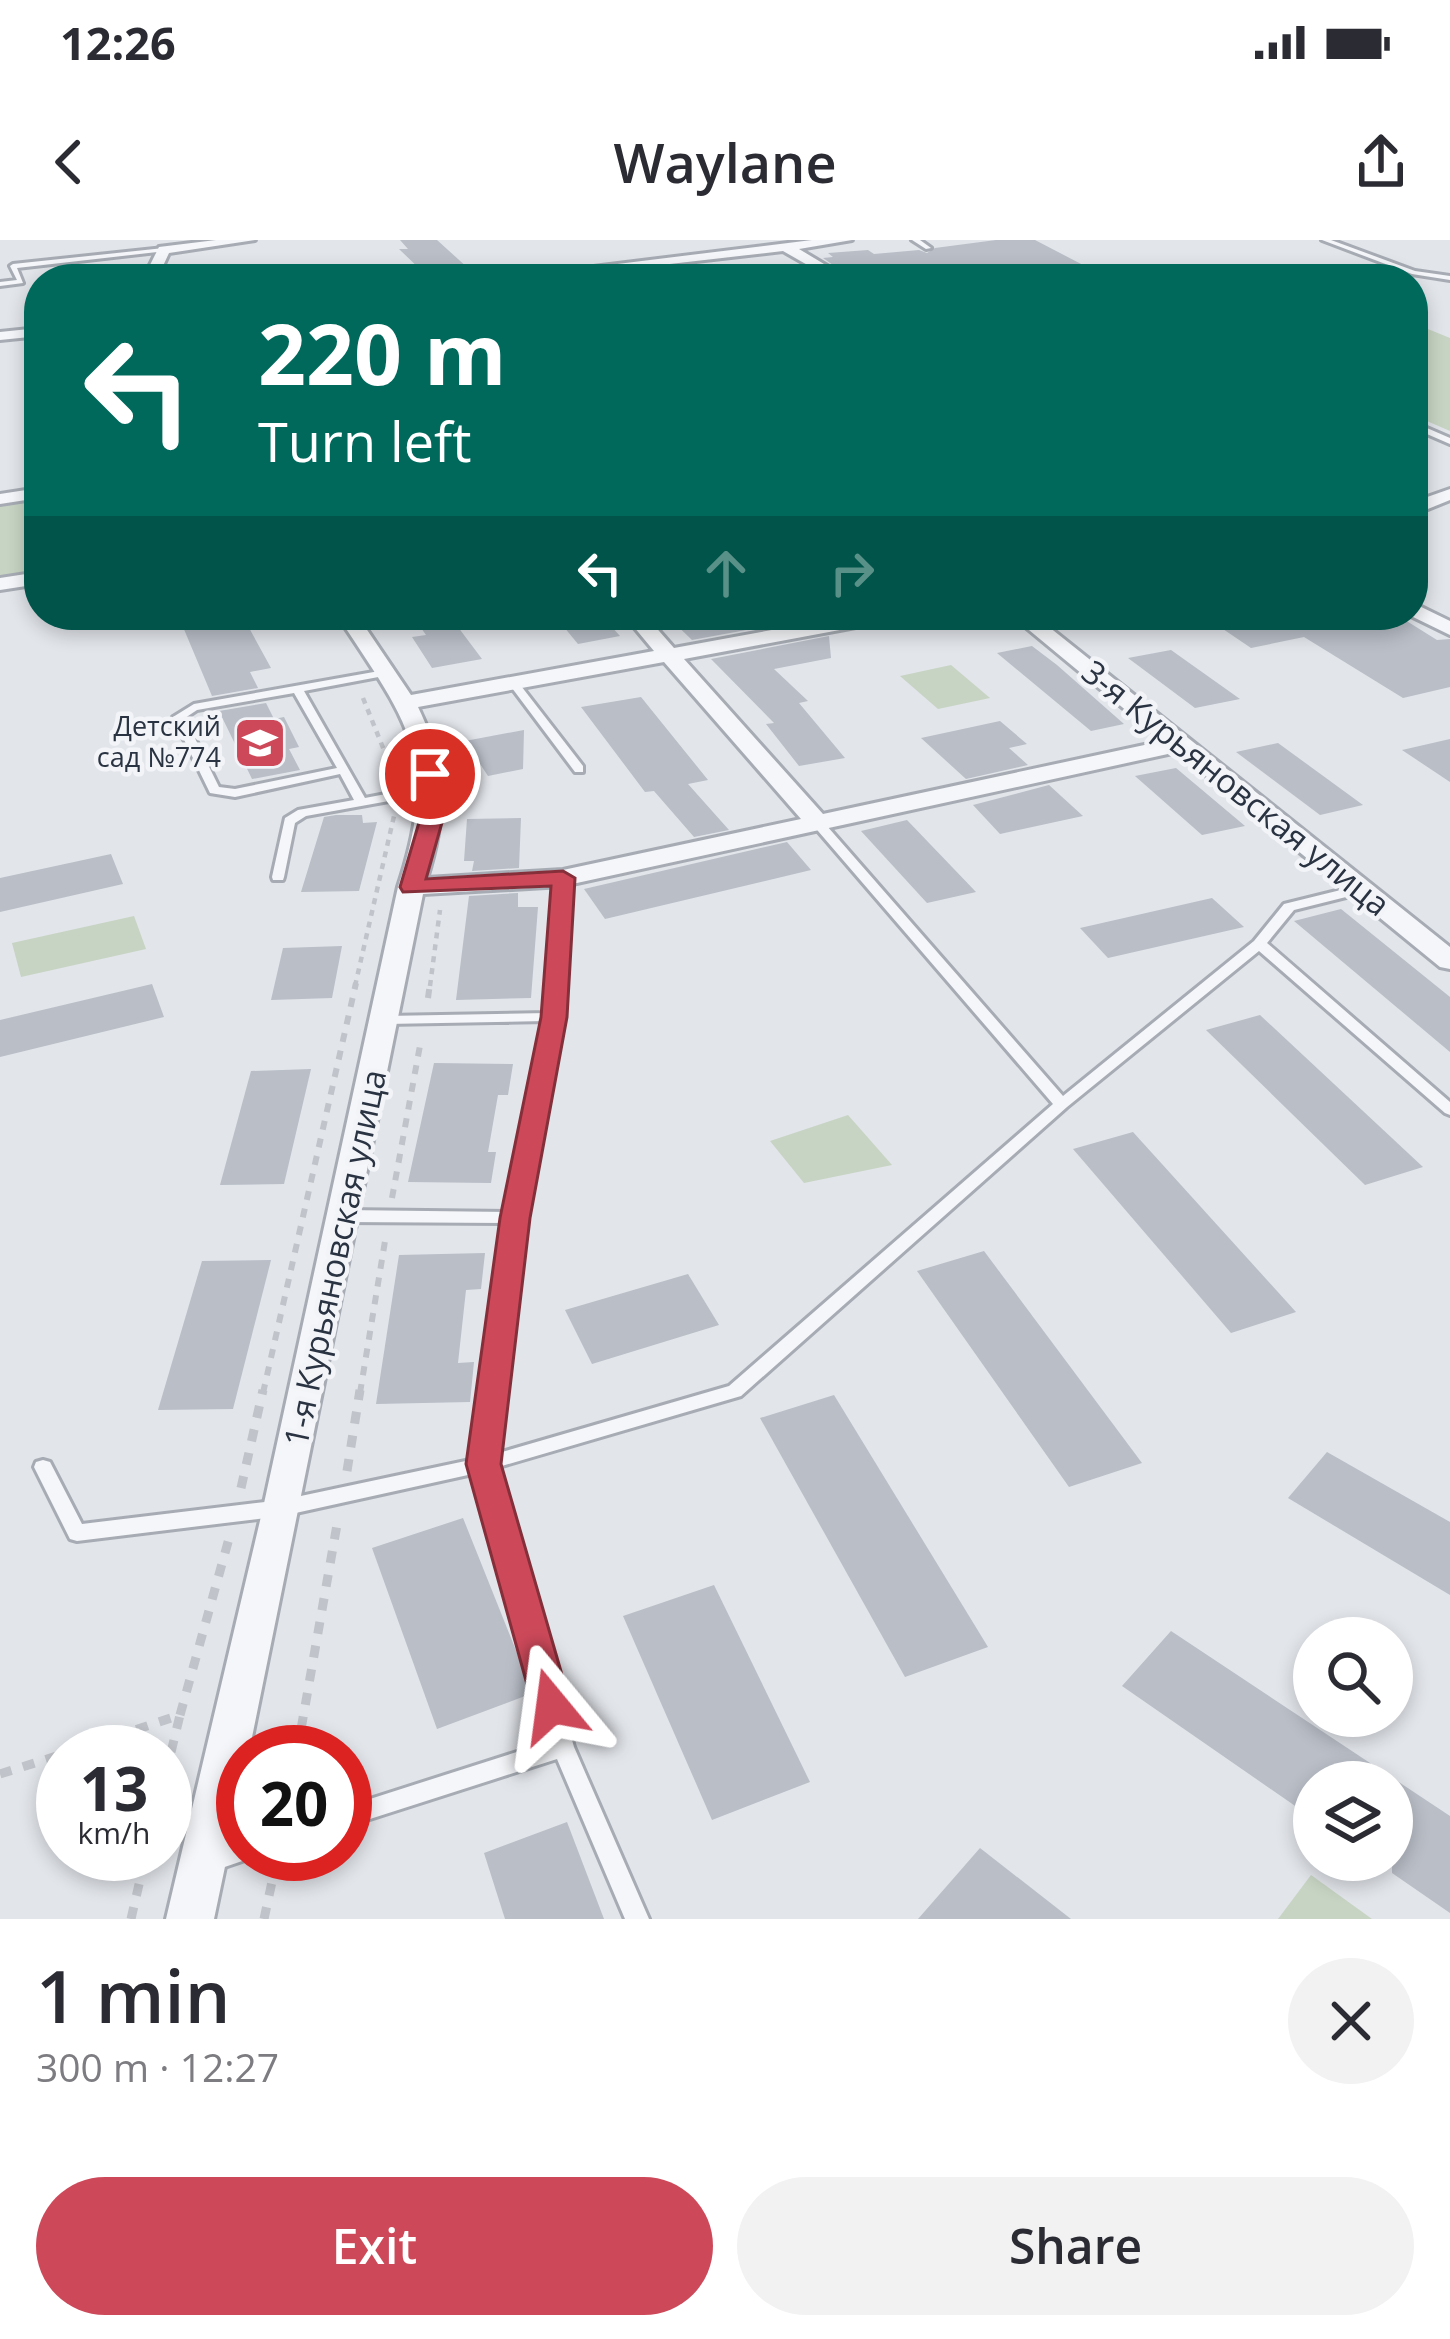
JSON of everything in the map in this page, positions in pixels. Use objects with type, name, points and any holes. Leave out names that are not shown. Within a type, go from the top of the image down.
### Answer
[{"type":"street","points":[[157,264],[164,250],[249,240]]},
{"type":"street","points":[[630,264],[847,240]]},
{"type":"street","points":[[784,246],[816,264]]},
{"type":"street","points":[[352,630],[369,675],[405,704],[430,786]]},
{"type":"street","points":[[647,630],[816,821]]},
{"type":"street","points":[[405,704],[806,630]]},
{"type":"street","name":"3-я Курьяновская улица","points":[[1040,630],[1450,961]]},
{"type":"street","points":[[427,887],[563,878],[1182,744]]},
{"type":"street","name":"1-я Курьяновская улица","points":[[190,1919],[386,1020],[427,887],[430,786]]},
{"type":"lane","points":[[915,240],[928,248]]},
{"type":"lane","points":[[1324,240],[1389,264]]},
{"type":"lane","points":[[32,264],[164,250]]},
{"type":"lane","points":[[0,284],[20,282],[13,266],[24,265]]},
{"type":"lane","points":[[344,770],[235,793],[214,790],[179,717],[194,707],[369,675]]},
{"type":"lane","points":[[514,683],[579,769]]},
{"type":"lane","points":[[297,688],[361,801]]},
{"type":"lane","points":[[278,877],[289,821],[302,813],[430,786]]},
{"type":"lane","points":[[816,821],[1062,1104]]},
{"type":"lane","points":[[563,878],[554,1017],[515,1218],[484,1464],[563,1747],[637,1919]]},
{"type":"lane","points":[[43,1467],[77,1533],[235,1515],[343,1496],[484,1464],[735,1391],[1062,1104],[1259,944],[1289,907],[1361,889]]},
{"type":"lane","points":[[1259,944],[1450,1110]]},
{"type":"lane","points":[[386,1020],[554,1017]]},
{"type":"lane","points":[[344,1216],[515,1218]]},
{"type":"lane","points":[[372,1808],[563,1747]]},
{"type":"lane","points":[[201,1864],[216,1859]]},
{"type":"path","points":[[178,1725],[430,786],[451,754],[463,784],[430,786],[391,763],[369,675]]},
{"type":"path","points":[[391,763],[430,786]]},
{"type":"path","points":[[302,1725],[425,1019],[427,887]]},
{"type":"path","points":[[150,1725],[180,1715]]},
{"type":"path","points":[[0,1774],[36,1762]]},
{"type":"path","points":[[131,1919],[140,1881]]},
{"type":"path","points":[[263,1919],[272,1881]]},
{"type":"green space","points":[[1428,329],[1450,338],[1450,431],[1428,421]]},
{"type":"green space","points":[[24,501],[24,577],[0,581],[0,504]]},
{"type":"green space","points":[[951,665],[990,698],[938,709],[900,676]]},
{"type":"green space","points":[[134,916],[146,949],[21,977],[12,943]]},
{"type":"green space","points":[[848,1115],[892,1165],[804,1183],[770,1141]]},
{"type":"green space","points":[[1306,1881],[1319,1881],[1372,1919],[1278,1919]]},
{"type":"building","points":[[400,240],[437,240],[463,264],[415,264],[399,249],[408,249]]},
{"type":"building","points":[[1035,240],[1081,264],[832,264],[823,258],[833,257],[828,253],[927,253],[935,248]]},
{"type":"building","points":[[184,630],[250,630],[271,668],[250,672],[258,688],[212,696]]},
{"type":"building","points":[[422,630],[460,630],[482,659],[432,668],[412,637],[426,635]]},
{"type":"building","points":[[566,630],[615,630],[620,636],[578,644]]},
{"type":"building","points":[[682,630],[746,630],[692,640]]},
{"type":"building","points":[[1224,630],[1421,630],[1437,640],[1450,639],[1450,687],[1403,698],[1304,637],[1251,648]]},
{"type":"building","points":[[829,636],[831,658],[774,669],[808,701],[799,703],[845,758],[799,766],[766,724],[774,723],[711,659]]},
{"type":"building","points":[[1032,646],[1124,724],[1091,731],[997,653]]},
{"type":"building","points":[[1171,650],[1240,699],[1195,708],[1128,658]]},
{"type":"building","points":[[641,697],[708,780],[688,784],[729,830],[694,837],[654,791],[645,792],[581,707]]},
{"type":"building","name":"Детский сад №774","points":[[266,703],[274,719],[284,717],[299,747],[289,749],[300,770],[252,779],[219,711]]},
{"type":"building","points":[[1000,721],[1027,744],[1009,748],[1028,765],[966,779],[921,738]]},
{"type":"building","points":[[524,730],[523,769],[488,776],[465,741]]},
{"type":"building","points":[[1450,739],[1450,782],[1402,750]]},
{"type":"building","points":[[1278,743],[1363,805],[1320,815],[1236,752]]},
{"type":"building","points":[[1176,768],[1245,826],[1202,835],[1135,776]]},
{"type":"building","points":[[1049,785],[1083,816],[1000,834],[973,805]]},
{"type":"building","points":[[362,815],[363,823],[377,822],[359,891],[301,892],[324,817]]},
{"type":"building","points":[[521,818],[519,868],[472,871],[474,861],[464,861],[467,819]]},
{"type":"building","points":[[907,820],[976,892],[927,903],[861,831]]},
{"type":"building","points":[[787,842],[811,870],[605,919],[584,889]]},
{"type":"building","points":[[111,854],[123,884],[0,912],[0,878]]},
{"type":"building","points":[[518,893],[518,907],[538,907],[531,998],[456,1000],[469,896]]},
{"type":"building","points":[[1212,898],[1244,927],[1108,958],[1080,928]]},
{"type":"building","points":[[1341,909],[1450,997],[1450,1052],[1294,921]]},
{"type":"building","points":[[342,946],[332,998],[271,1000],[283,948]]},
{"type":"building","points":[[152,984],[164,1017],[0,1057],[0,1020]]},
{"type":"building","points":[[1260,1015],[1423,1167],[1365,1185],[1206,1030]]},
{"type":"building","points":[[434,1063],[513,1064],[508,1095],[498,1095],[488,1152],[496,1152],[491,1183],[408,1182]]},
{"type":"building","points":[[311,1069],[284,1184],[220,1185],[251,1071]]},
{"type":"building","points":[[1133,1132],[1296,1312],[1231,1333],[1073,1149]]},
{"type":"building","points":[[984,1251],[1142,1463],[1069,1487],[917,1271]]},
{"type":"building","points":[[485,1253],[481,1289],[466,1290],[458,1363],[474,1362],[470,1402],[376,1404],[399,1255]]},
{"type":"building","points":[[271,1260],[233,1409],[158,1410],[202,1261]]},
{"type":"building","points":[[688,1274],[719,1325],[592,1364],[565,1310]]},
{"type":"building","points":[[834,1395],[988,1647],[905,1677],[760,1418]]},
{"type":"building","points":[[1327,1452],[1450,1522],[1450,1595],[1288,1498]]},
{"type":"building","points":[[463,1518],[533,1693],[437,1729],[372,1548]]},
{"type":"building","points":[[714,1585],[810,1782],[712,1820],[623,1616]]},
{"type":"building","points":[[1171,1631],[1293,1712],[1293,1737],[1331,1737],[1367,1761],[1293,1761],[1293,1804],[1122,1686]]},
{"type":"building","points":[[1413,1791],[1450,1816],[1450,1913],[1404,1881],[1413,1881]]},
{"type":"building","points":[[567,1822],[604,1919],[505,1919],[484,1853]]},
{"type":"building","points":[[980,1848],[1071,1919],[918,1919]]},
{"type":"place","name":"Детский сад №774","points":[[260,743]]},
{"type":"route","points":[[430,774],[431,819],[412,887],[563,878],[554,1017],[515,1218],[484,1464],[552,1706]]}]
